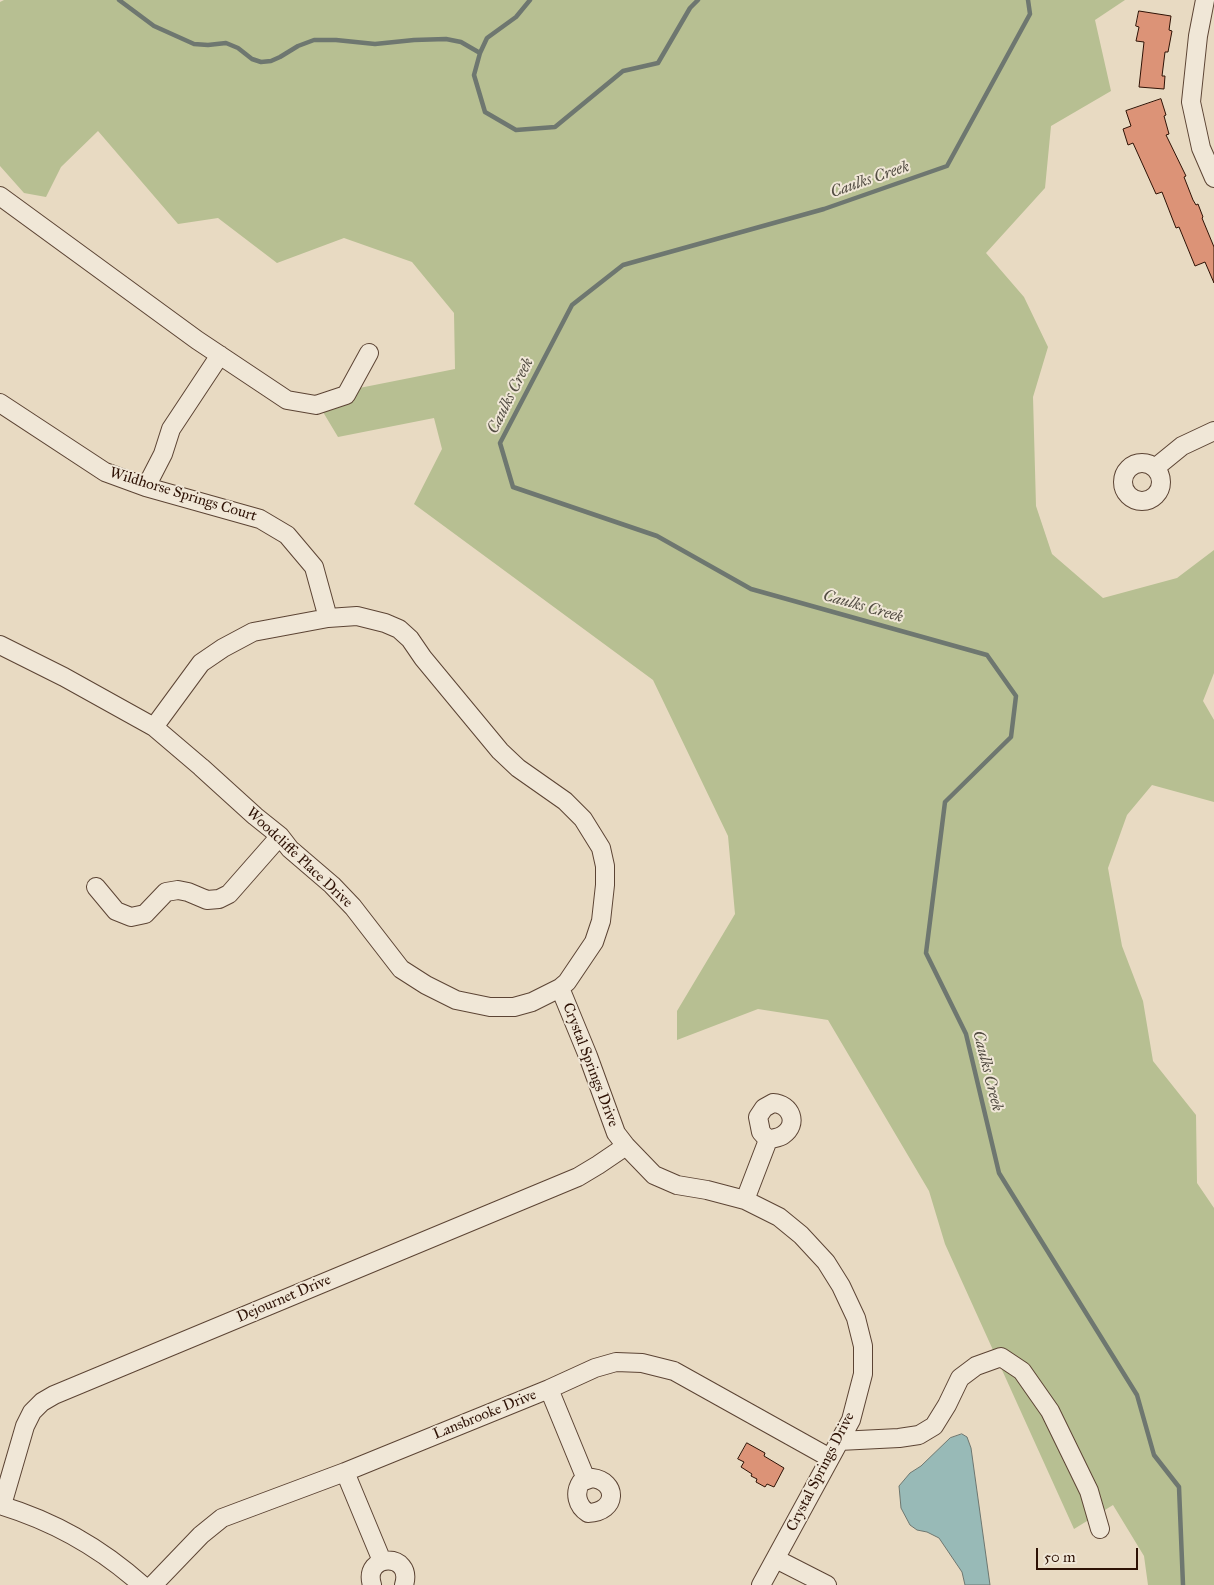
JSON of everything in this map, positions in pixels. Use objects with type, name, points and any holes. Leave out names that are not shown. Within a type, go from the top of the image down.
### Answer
[{"type":"street","points":[[1206,0],[1198,36],[1191,102],[1201,148],[1214,178]]},
{"type":"street","points":[[0,196],[220,355],[287,400],[316,404],[346,395],[368,353]]},
{"type":"street","points":[[146,487],[163,454],[171,429],[220,355]]},
{"type":"street","name":"Wildhorse Springs Court","points":[[0,403],[104,472],[146,487],[260,518],[287,535],[314,566],[328,618]]},
{"type":"street","points":[[1155,468],[1182,446],[1214,431]]},
{"type":"street","name":"Woodcliffe Place Drive","points":[[0,646],[64,677],[154,727],[280,836],[290,849],[332,885],[353,907],[401,969],[426,985],[456,1000],[490,1007],[514,1007],[532,1002],[560,988],[567,982],[594,942],[601,921],[605,866],[601,848],[583,819],[565,801],[518,768],[500,751],[423,658],[410,639],[399,629],[385,623],[357,616],[328,618],[253,632],[223,648],[201,664],[154,727]]},
{"type":"street","points":[[96,887],[116,911],[131,917],[146,914],[166,892],[178,890],[207,900],[219,899],[229,894],[280,836]]},
{"type":"street","name":"Crystal Springs Drive","points":[[560,988],[588,1056],[616,1133],[626,1146],[654,1175],[677,1185],[708,1190],[745,1200],[779,1218],[801,1235],[826,1262],[841,1286],[856,1318],[863,1346],[864,1374],[851,1420],[761,1585]]},
{"type":"street","points":[[745,1200],[768,1140]]},
{"type":"street","name":"Dejournet Drive","points":[[1,1505],[25,1426],[32,1412],[42,1402],[578,1177],[626,1146]]},
{"type":"street","points":[[839,1441],[919,1435],[934,1426],[960,1378],[976,1366],[1001,1357],[1022,1370],[1050,1411],[1088,1491],[1100,1529]]},
{"type":"street","name":"Lansbrooke Drive","points":[[153,1585],[201,1535],[222,1518],[345,1472],[596,1368],[616,1362],[642,1363],[674,1371],[830,1458]]},
{"type":"street","points":[[549,1389],[586,1479]]},
{"type":"street","points":[[345,1472],[382,1561]]},
{"type":"street","points":[[1,1505],[55,1526],[83,1541],[142,1585]]},
{"type":"street","points":[[776,1559],[827,1585]]},
{"type":"street","points":[[372,1585],[370,1577],[374,1567],[382,1561],[388,1560],[399,1563],[406,1573],[404,1585]]},
{"type":"green space","points":[[4,0],[1125,0],[1095,20],[1111,91],[1051,126],[1045,188],[986,253],[1024,297],[1048,347],[1033,397],[1036,506],[1052,554],[1103,598],[1177,578],[1214,550],[1214,673],[1203,701],[1214,720],[1214,802],[1152,785],[1127,815],[1108,868],[1122,946],[1143,1001],[1153,1061],[1196,1115],[1197,1183],[1214,1208],[1214,1585],[1148,1585],[1144,1556],[1113,1505],[1074,1529],[945,1244],[929,1191],[828,1020],[758,1009],[677,1040],[677,1011],[735,914],[728,836],[653,680],[414,504],[442,449],[434,418],[338,437],[314,397],[455,369],[454,313],[412,262],[344,238],[277,263],[218,218],[178,224],[98,131],[61,167],[46,197],[24,193],[0,166],[0,2]]},
{"type":"water","points":[[962,1434],[967,1437],[971,1448],[990,1585],[965,1585],[962,1572],[939,1538],[927,1532],[917,1530],[910,1525],[901,1508],[899,1486],[910,1473],[921,1466],[950,1438]]},
{"type":"building","points":[[1139,11],[1171,16],[1169,30],[1172,31],[1168,52],[1165,52],[1162,76],[1165,76],[1164,89],[1139,87],[1144,42],[1136,41],[1139,27],[1136,26]]},
{"type":"building","points":[[1161,99],[1169,134],[1166,135],[1186,176],[1184,177],[1193,200],[1196,205],[1198,204],[1214,247],[1214,283],[1205,262],[1195,266],[1179,227],[1176,228],[1162,192],[1156,194],[1133,143],[1128,145],[1123,129],[1131,126],[1126,111]]},
{"type":"building","points":[[747,1443],[765,1453],[764,1456],[784,1468],[774,1487],[767,1484],[765,1487],[756,1482],[757,1479],[751,1476],[752,1474],[741,1467],[744,1462],[738,1459]]},
{"type":"waterway","points":[[119,0],[154,26],[194,44],[226,43],[238,48],[252,59],[261,62],[271,61],[298,46],[314,40],[375,44],[446,39],[461,42],[480,53]]},
{"type":"waterway","name":"Caulks Creek","points":[[530,0],[516,17],[487,38],[480,53],[474,75],[485,112],[516,130],[555,127],[623,71],[658,63],[690,8],[698,0]]},
{"type":"waterway","name":"Caulks Creek","points":[[1028,0],[1030,14],[947,166],[824,209],[623,265],[572,305],[500,443],[513,487],[657,536],[751,589],[987,655],[1016,696],[1011,737],[945,802],[926,953],[966,1034],[999,1173],[1137,1395],[1154,1455],[1179,1487],[1183,1585]]}]
